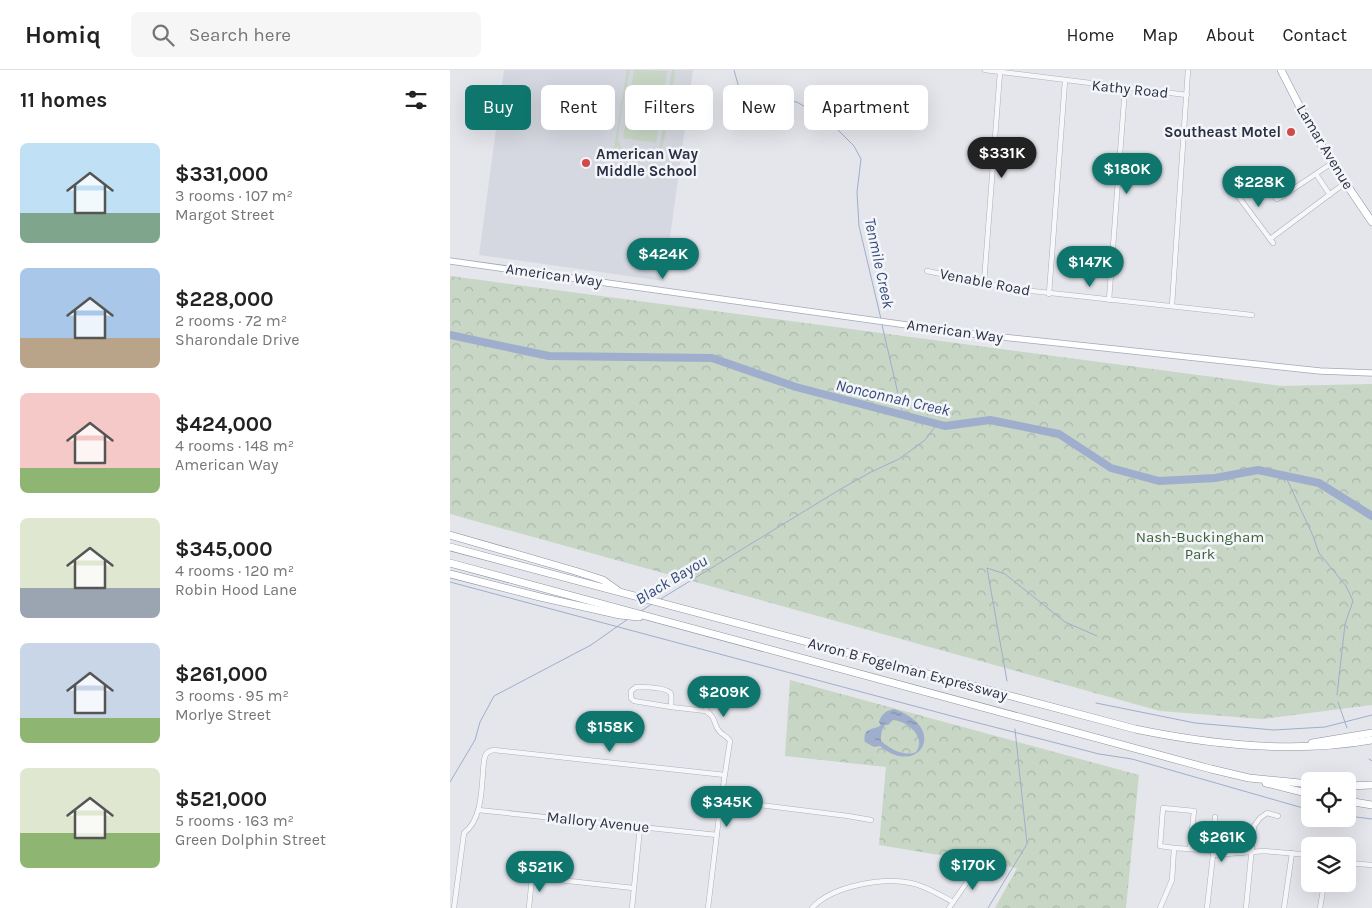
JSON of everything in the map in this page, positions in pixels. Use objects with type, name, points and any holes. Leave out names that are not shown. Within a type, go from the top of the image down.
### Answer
[{"type":"highway","name":"Lamar Avenue","points":[[1281,70],[1332,164],[1372,222]]},
{"type":"highway","points":[[450,535],[575,570],[603,580],[621,593]]},
{"type":"highway","name":"Avron B Fogelman Expressway","points":[[450,547],[1135,730],[1208,742],[1254,746],[1331,746],[1372,740]]},
{"type":"highway","name":"Avron B Fogelman Expressway","points":[[450,563],[1249,778],[1301,783]]},
{"type":"highway","points":[[450,574],[620,616],[655,618]]},
{"type":"highway","points":[[1302,746],[1326,740],[1372,733]]},
{"type":"highway","points":[[1249,778],[1301,792]]},
{"type":"highway","points":[[1356,786],[1372,785]]},
{"type":"highway","points":[[1356,802],[1372,805]]},
{"type":"main road","name":"American Way","points":[[450,261],[1022,340],[1320,371],[1372,373]]},
{"type":"street","name":"Kathy Road","points":[[985,70],[1187,95]]},
{"type":"street","points":[[1033,77],[1034,70]]},
{"type":"street","points":[[1172,305],[1188,70]]},
{"type":"street","points":[[984,283],[1000,72]]},
{"type":"street","points":[[1049,294],[1065,81]]},
{"type":"street","points":[[1109,300],[1126,88]]},
{"type":"street","points":[[1235,193],[1239,185],[1252,176],[1257,177],[1277,199],[1332,164]]},
{"type":"street","points":[[1316,174],[1330,194]]},
{"type":"street","points":[[1229,184],[1271,241],[1345,183]]},
{"type":"street","name":"Venable Road","points":[[927,271],[1049,294],[1172,305],[1252,315]]},
{"type":"street","points":[[706,711],[709,684]]},
{"type":"street","points":[[671,707],[671,695],[666,690],[636,687],[632,691],[631,698],[636,702],[671,707],[706,711],[713,715],[721,732],[729,738],[708,908]]},
{"type":"street","points":[[454,908],[464,832],[472,827],[478,810],[485,754],[489,750],[725,775]]},
{"type":"street","points":[[721,800],[871,820]]},
{"type":"street","points":[[1190,849],[1194,811],[1163,808],[1160,846],[1213,853],[1264,851],[1301,854]]},
{"type":"street","name":"Mallory Avenue","points":[[478,810],[717,834]]},
{"type":"street","points":[[1246,908],[1254,826],[1267,813],[1278,816]]},
{"type":"street","points":[[1207,908],[1215,817]]},
{"type":"street","points":[[632,908],[640,827]]},
{"type":"street","points":[[1160,908],[1172,880],[1174,848]]},
{"type":"street","points":[[1284,908],[1292,854]]},
{"type":"street","points":[[950,908],[981,862]]},
{"type":"street","points":[[1356,864],[1372,865]]},
{"type":"street","points":[[529,908],[532,877],[633,888]]},
{"type":"street","points":[[812,908],[822,899],[842,890],[872,882],[888,881],[919,885],[953,902]]},
{"type":"street","points":[[1322,908],[1323,892]]},
{"type":"shaded area","name":"American Way Middle School","points":[[504,70],[693,70],[691,85],[625,85],[625,130],[685,130],[664,281],[479,255],[496,130],[531,130],[531,85],[502,85]]},
{"type":"green space","points":[[627,70],[630,70],[627,85],[625,85],[618,136],[619,142],[629,156],[642,159],[651,156],[656,151],[660,145],[662,130],[666,130],[663,145],[657,155],[641,162],[628,159],[623,155],[618,146],[616,154],[613,154]]},
{"type":"green space","points":[[634,70],[667,71],[665,85],[632,85]]},
{"type":"green space","points":[[672,70],[675,70],[673,85],[670,85]]},
{"type":"green space","points":[[625,126],[625,130],[658,130],[656,143],[623,138]]},
{"type":"green space","name":"Nash-Buckingham Park","points":[[450,276],[1281,386],[1372,384],[1372,705],[1262,719],[1160,711],[450,514]]},
{"type":"green space","points":[[790,680],[1139,775],[1126,908],[995,908],[1017,868],[879,845],[886,767],[785,756]]},
{"type":"water","points":[[894,709],[911,718],[921,728],[924,738],[922,747],[916,754],[906,757],[894,754],[880,746],[874,747],[865,742],[866,732],[881,726],[879,722],[881,716]],"holes":[[[893,720],[904,723],[917,736],[919,746],[916,752],[902,753],[881,741],[885,725],[888,725]]]},
{"type":"waterway","name":"Tenmile Creek","points":[[734,70],[739,88],[762,100],[797,102],[829,121],[854,146],[861,159],[857,192],[859,226],[881,319]]},
{"type":"waterway","name":"Tenmile Creek","points":[[882,325],[903,415]]},
{"type":"waterway","name":"Nonconnah Creek","points":[[450,335],[549,356],[712,358],[796,387],[945,426],[990,420],[1059,434],[1111,468],[1159,481],[1215,478],[1258,470],[1319,483],[1372,516]]},
{"type":"waterway","name":"Black Bayou","points":[[659,600],[839,490],[899,459],[925,440],[937,424]]},
{"type":"waterway","points":[[1285,475],[1319,553],[1346,586],[1353,601],[1345,624],[1337,695]]},
{"type":"waterway","points":[[1007,681],[987,568],[1005,574],[1065,622],[1097,636]]},
{"type":"waterway","points":[[450,582],[959,718],[1099,754],[1132,759],[1301,807]]},
{"type":"waterway","name":"Black Bayou","points":[[640,612],[653,603]]},
{"type":"waterway","name":"Black Bayou","points":[[450,782],[475,740],[480,722],[494,696],[591,645],[628,619]]},
{"type":"waterway","points":[[1338,702],[1347,728]]},
{"type":"waterway","points":[[1096,703],[1195,723],[1274,730],[1325,727],[1372,715]]},
{"type":"waterway","points":[[988,908],[1027,844],[1015,729]]},
{"type":"waterway","points":[[1356,817],[1372,819]]},
{"type":"place","name":"Southeast Motel","points":[[1291,132]]},
{"type":"place","name":"American Way Middle School","points":[[586,163]]}]
